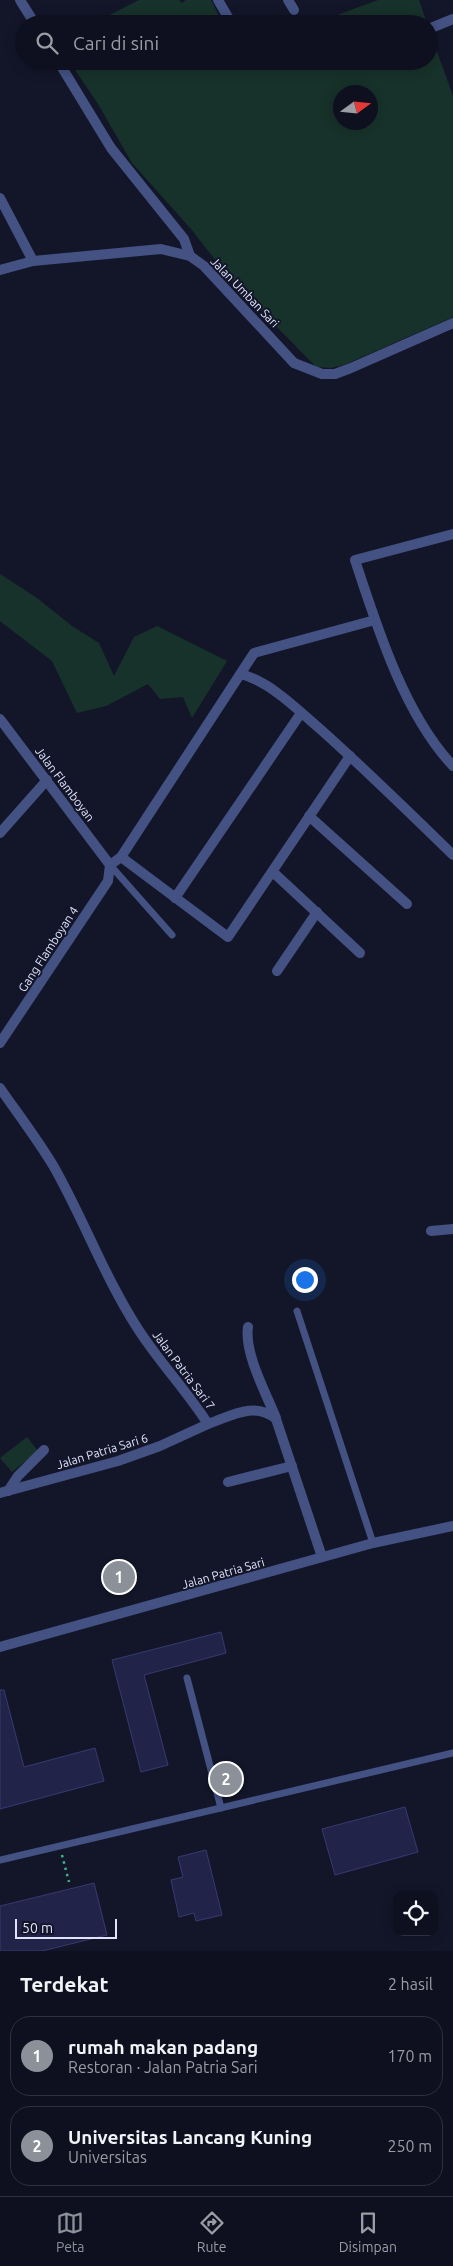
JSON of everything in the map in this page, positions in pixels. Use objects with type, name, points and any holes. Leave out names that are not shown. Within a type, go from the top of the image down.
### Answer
[{"type":"street","points":[[20,0],[29,15]]},
{"type":"street","points":[[218,0],[227,15]]},
{"type":"street","points":[[288,0],[294,10]]},
{"type":"street","points":[[438,25],[453,20]]},
{"type":"street","points":[[63,70],[111,148],[184,238],[190,256]]},
{"type":"street","points":[[0,198],[32,261]]},
{"type":"street","name":"Jalan Umban Sari","points":[[0,270],[32,261],[161,248],[190,256],[216,279],[294,363],[322,374],[334,374],[351,368],[453,323]]},
{"type":"street","points":[[453,534],[356,560],[375,620],[415,712],[441,752],[453,766]]},
{"type":"street","points":[[110,865],[122,857],[254,654],[375,620]]},
{"type":"street","points":[[241,674],[256,678],[301,713],[350,756],[453,855]]},
{"type":"street","points":[[175,898],[301,713]]},
{"type":"street","name":"Jalan Flamboyan","points":[[0,718],[110,865]]},
{"type":"street","points":[[122,857],[228,937],[274,872],[350,756]]},
{"type":"street","points":[[0,833],[47,780]]},
{"type":"street","points":[[309,816],[408,904]]},
{"type":"street","name":"Gang Flamboyan 4","points":[[0,1043],[108,881],[110,865]]},
{"type":"street","points":[[274,872],[360,953]]},
{"type":"street","points":[[277,971],[317,912]]},
{"type":"street","name":"Jalan Patria Sari 7","points":[[0,1088],[53,1166],[115,1290],[138,1329],[166,1369],[194,1402],[208,1424],[245,1410],[260,1410],[276,1419]]},
{"type":"street","points":[[431,1231],[453,1229]]},
{"type":"street","points":[[248,1327],[248,1342],[252,1357],[276,1419],[322,1558]]},
{"type":"street","name":"Jalan Patria Sari 6","points":[[4,1492],[118,1461],[160,1446],[208,1424]]},
{"type":"street","points":[[4,1492],[44,1450]]},
{"type":"street","points":[[228,1482],[292,1466]]},
{"type":"street","name":"Jalan Patria Sari","points":[[0,1647],[373,1543],[453,1526]]},
{"type":"lane","points":[[110,865],[172,935]]},
{"type":"lane","points":[[297,1311],[373,1543]]},
{"type":"lane","points":[[186,1678],[221,1808]]},
{"type":"lane","points":[[0,1860],[453,1753]]},
{"type":"path","points":[[60,1846],[69,1882]]},
{"type":"green space","points":[[139,0],[179,0],[182,3],[186,0],[211,0],[218,15],[110,15]]},
{"type":"green space","points":[[378,0],[419,0],[424,15],[337,15]]},
{"type":"green space","points":[[438,54],[453,96],[453,317],[344,365],[331,368],[316,367],[231,280],[191,229],[132,163],[98,104],[75,70],[438,70]]},
{"type":"green space","points":[[0,574],[99,643],[114,676],[134,637],[157,626],[227,661],[192,718],[183,697],[160,699],[148,684],[106,706],[77,713],[52,661],[0,621]]},
{"type":"green space","points":[[27,1437],[38,1451],[12,1472],[0,1458]]},
{"type":"building","points":[[221,1632],[226,1653],[144,1675],[168,1765],[141,1772],[112,1660]]},
{"type":"building","points":[[0,1690],[4,1690],[24,1767],[95,1748],[104,1781],[0,1809]]},
{"type":"building","points":[[405,1807],[418,1852],[335,1875],[322,1829]]},
{"type":"building","points":[[206,1850],[222,1915],[196,1921],[194,1913],[179,1917],[171,1880],[183,1877],[178,1857]]},
{"type":"building","points":[[94,1883],[107,1935],[42,1951],[0,1951],[0,1906]]},
{"type":"place","name":"rumah makan padang","points":[[119,1577]]},
{"type":"place","name":"Universitas Lancang Kuning","points":[[226,1779]]}]
